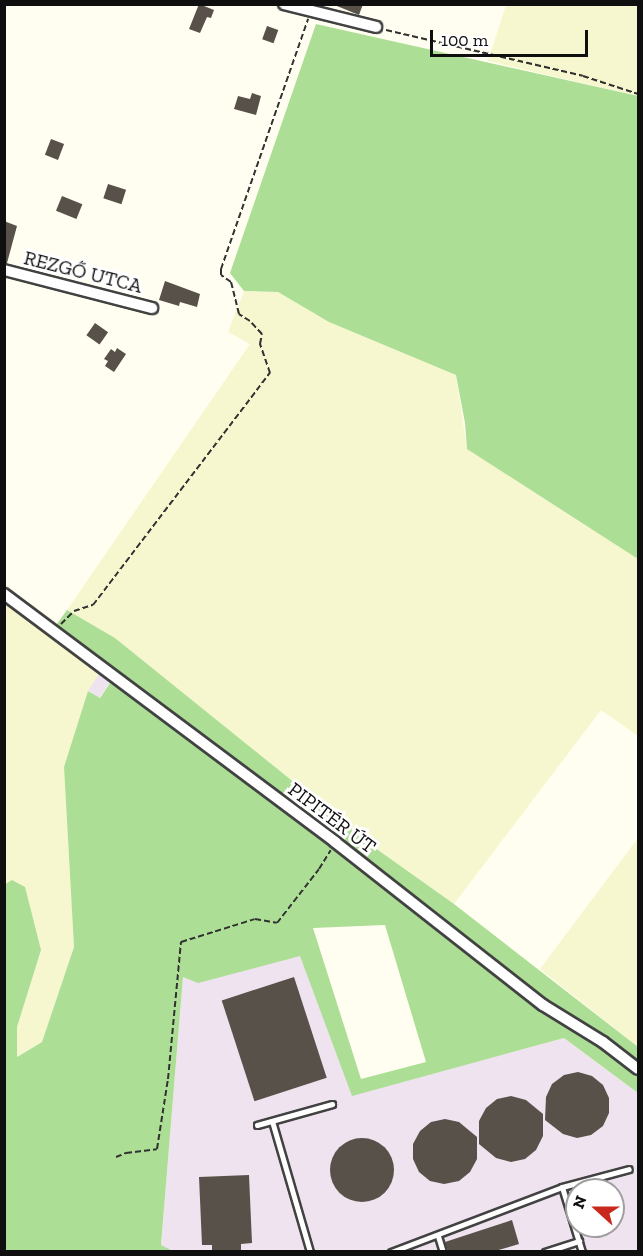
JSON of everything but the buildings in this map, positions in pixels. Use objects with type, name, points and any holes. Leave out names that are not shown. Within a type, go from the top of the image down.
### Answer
[{"type":"street","points":[[284,4],[376,27]]},
{"type":"street","name":"REZGŐ UTCA","points":[[4,270],[152,308]]},
{"type":"street","name":"PIPITÉR ÚT","points":[[4,594],[335,842],[543,1005],[603,1042],[639,1069]]},
{"type":"lane","points":[[257,1125],[332,1104]]},
{"type":"lane","points":[[272,1121],[310,1251]]},
{"type":"lane","points":[[391,1251],[438,1236],[562,1187],[629,1169]]},
{"type":"lane","points":[[562,1187],[582,1251]]},
{"type":"lane","points":[[438,1236],[443,1251]]},
{"type":"lane","points":[[545,1251],[579,1241]]},
{"type":"path","points":[[54,632],[74,611],[93,605],[270,373],[260,344],[262,334],[250,321],[239,315],[231,282],[221,275],[221,269],[311,11]]},
{"type":"path","points":[[376,27],[583,76],[639,94]]},
{"type":"path","points":[[116,1157],[126,1153],[157,1149],[168,1079],[181,942],[255,920],[277,923],[319,869],[335,842]]},
{"type":"shaded area","points":[[100,672],[112,680],[99,698],[88,690]]},
{"type":"shaded area","points":[[300,955],[353,1095],[564,1038],[638,1093],[638,1251],[173,1252],[161,1246],[183,977],[198,982]]},
{"type":"green space","points":[[506,5],[638,5],[638,96],[488,61]]},
{"type":"green space","points":[[316,24],[638,96],[638,559],[467,449],[465,423],[456,375],[329,322],[278,292],[244,291],[230,273]]},
{"type":"green space","points":[[244,291],[278,292],[329,322],[456,375],[467,449],[638,559],[638,736],[601,710],[454,904],[378,850],[115,638],[67,610],[250,344],[228,332]]},
{"type":"green space","points":[[4,602],[100,672],[88,691],[64,767],[74,947],[42,1042],[16,1057],[17,1027],[41,950],[12,880],[5,885]]},
{"type":"green space","points":[[67,610],[115,638],[378,850],[454,904],[638,1047],[638,1093],[564,1038],[352,1096],[300,956],[198,983],[183,977],[161,1245],[173,1251],[5,1251],[4,885],[12,880],[25,887],[41,950],[17,1027],[17,1057],[42,1042],[74,947],[64,767],[88,691],[100,698],[112,680],[49,635]],"holes":[[[385,925],[426,1062],[361,1079],[313,928]]]},
{"type":"green space","points":[[638,838],[638,1047],[540,969]]}]
